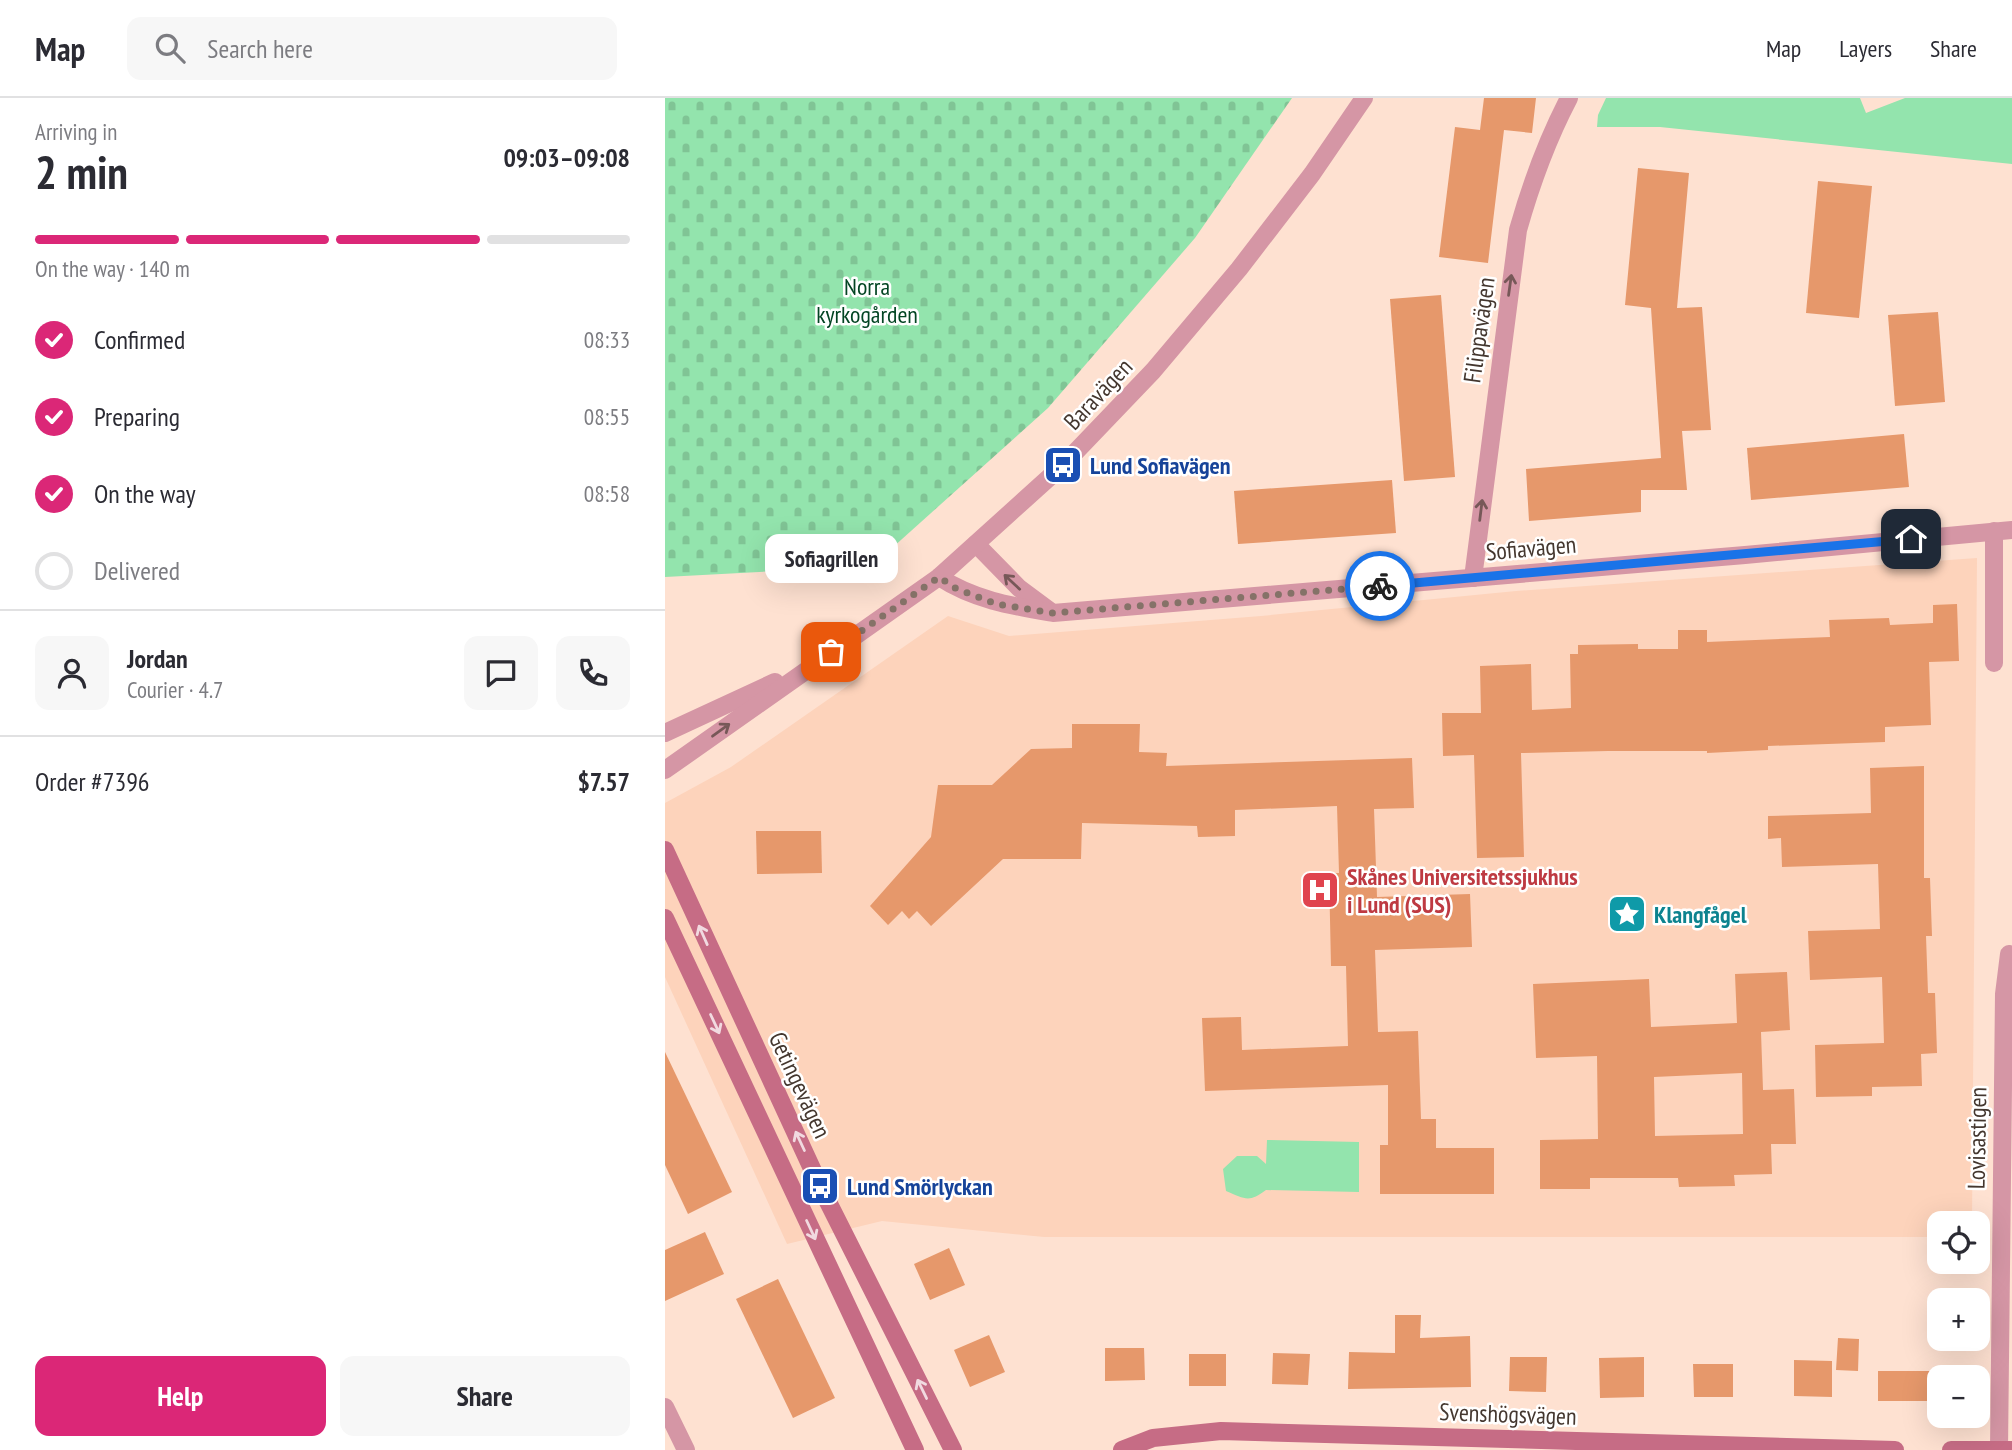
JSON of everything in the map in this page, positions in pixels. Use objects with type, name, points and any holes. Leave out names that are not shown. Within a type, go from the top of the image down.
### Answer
[{"type":"main road","name":"Getingevägen","points":[[665,850],[820,1186],[953,1450]]},
{"type":"main road","name":"Getingevägen","points":[[665,918],[915,1450]]},
{"type":"main road","name":"Svenshögsvägen","points":[[1122,1450],[1153,1438],[1221,1431],[1895,1450]]},
{"type":"main road","points":[[1951,1450],[2012,1450]]},
{"type":"street","name":"Baravägen","points":[[665,770],[939,577],[1087,442],[1153,371],[1247,258],[1312,174],[1364,98]]},
{"type":"street","name":"Filippavägen","points":[[1473,578],[1518,230],[1532,183],[1569,98]]},
{"type":"street","name":"Sofiavägen","points":[[939,577],[955,588],[996,604],[1053,613],[2012,530]]},
{"type":"street","points":[[1994,531],[1994,663]]},
{"type":"street","points":[[977,544],[1019,588],[1053,613]]},
{"type":"street","name":"Baravägen","points":[[665,733],[810,666]]},
{"type":"street","name":"Lovisastigen","points":[[1999,1450],[2004,994],[2009,954]]},
{"type":"street","points":[[665,1407],[686,1450]]},
{"type":"shaded area","name":"Skånes Universitetssjukhus i Lund (SUS)","points":[[1977,558],[1972,1211],[1927,1211],[1927,1237],[1044,1237],[882,1221],[787,1244],[665,977],[665,803],[731,767],[948,616],[1009,636],[1261,616],[1516,591]]},
{"type":"green space","name":"Norra kyrkogården","points":[[665,98],[1292,98],[1195,238],[1048,408],[872,566],[665,577]]},
{"type":"green space","points":[[1606,98],[1860,98],[1866,113],[1905,98],[2012,98],[2012,164],[1660,127],[1597,127],[1598,115]]},
{"type":"green space","points":[[1267,1140],[1359,1142],[1359,1192],[1266,1190],[1255,1197],[1247,1198],[1226,1191],[1223,1169],[1237,1156],[1257,1156],[1266,1164]]},
{"type":"building","points":[[1484,98],[1536,98],[1532,133],[1504,130],[1488,263],[1439,257],[1455,127],[1480,130]]},
{"type":"building","points":[[1638,168],[1689,173],[1677,308],[1702,307],[1711,430],[1682,431],[1687,490],[1641,490],[1641,512],[1529,521],[1526,469],[1661,458],[1651,308],[1625,305]]},
{"type":"building","points":[[1818,181],[1872,186],[1859,318],[1806,313]]},
{"type":"building","points":[[1441,295],[1455,477],[1404,481],[1390,299]]},
{"type":"building","points":[[1938,312],[1945,402],[1895,406],[1888,315]]},
{"type":"building","points":[[1904,434],[1909,487],[1751,500],[1747,448]]},
{"type":"building","points":[[1392,480],[1396,533],[1238,544],[1234,491]]},
{"type":"building","points":[[1957,604],[1959,661],[1929,662],[1931,725],[1885,727],[1885,742],[1768,746],[1768,750],[1707,753],[1521,753],[1524,857],[1477,858],[1474,755],[1443,756],[1442,713],[1481,713],[1480,666],[1531,664],[1532,710],[1571,708],[1570,654],[1578,654],[1578,645],[1638,644],[1638,649],[1678,649],[1678,630],[1707,630],[1707,642],[1830,637],[1829,620],[1889,618],[1890,625],[1933,623],[1933,605]]},
{"type":"building","points":[[1072,724],[1140,724],[1139,752],[1167,753],[1166,766],[1412,758],[1414,808],[1374,809],[1377,897],[1470,894],[1472,947],[1375,950],[1378,1032],[1418,1031],[1421,1119],[1436,1119],[1436,1148],[1494,1148],[1494,1194],[1380,1194],[1380,1145],[1388,1145],[1388,1085],[1205,1091],[1202,1018],[1241,1017],[1242,1050],[1348,1046],[1346,966],[1331,966],[1329,873],[1339,873],[1337,806],[1235,810],[1235,836],[1198,837],[1197,826],[1082,823],[1081,859],[1003,859],[931,926],[917,911],[909,919],[902,911],[888,925],[870,906],[931,837],[938,785],[992,785],[1031,749],[1072,748]]},
{"type":"building","points":[[1924,766],[1924,878],[1930,878],[1932,936],[1926,936],[1928,993],[1935,993],[1937,1053],[1921,1054],[1922,1086],[1872,1087],[1872,1096],[1816,1097],[1815,1045],[1884,1043],[1882,977],[1810,980],[1808,931],[1880,929],[1878,864],[1782,867],[1781,838],[1768,839],[1768,816],[1871,813],[1870,768]]},
{"type":"building","points":[[756,831],[821,831],[822,873],[757,874]]},
{"type":"building","points":[[1787,972],[1790,1030],[1761,1032],[1763,1090],[1794,1089],[1796,1144],[1771,1144],[1772,1174],[1734,1175],[1735,1186],[1679,1187],[1678,1178],[1590,1178],[1590,1189],[1540,1189],[1540,1140],[1598,1139],[1597,1056],[1536,1058],[1533,984],[1649,979],[1651,1027],[1737,1023],[1735,974]],"holes":[[[1742,1073],[1743,1134],[1655,1136],[1654,1077]]]},
{"type":"building","points":[[665,1052],[732,1192],[688,1214],[665,1165]]},
{"type":"building","points":[[705,1232],[724,1274],[665,1301],[665,1250]]},
{"type":"building","points":[[949,1248],[965,1285],[930,1300],[914,1264]]},
{"type":"building","points":[[778,1279],[835,1398],[793,1418],[736,1299]]},
{"type":"building","points":[[1395,1315],[1421,1315],[1420,1338],[1470,1336],[1471,1387],[1348,1389],[1349,1352],[1395,1353]]},
{"type":"building","points":[[989,1335],[1005,1372],[970,1387],[954,1350]]},
{"type":"building","points":[[1838,1338],[1859,1339],[1858,1371],[1836,1370]]},
{"type":"building","points":[[1105,1348],[1144,1348],[1145,1380],[1105,1381]]},
{"type":"building","points":[[1273,1353],[1310,1354],[1308,1385],[1272,1384]]},
{"type":"building","points":[[1189,1354],[1226,1354],[1226,1386],[1189,1386]]},
{"type":"building","points":[[1510,1357],[1547,1357],[1546,1392],[1509,1391]]},
{"type":"building","points":[[1644,1357],[1644,1397],[1600,1398],[1599,1358]]},
{"type":"building","points":[[1794,1360],[1832,1361],[1832,1397],[1794,1396]]},
{"type":"building","points":[[1693,1364],[1733,1364],[1733,1397],[1694,1397]]},
{"type":"building","points":[[1878,1371],[1927,1371],[1927,1401],[1878,1401]]},
{"type":"way so far","points":[[831,652],[939,577],[955,588],[996,604],[1053,613],[1380,586]]},
{"type":"place","name":"Lund Sofiavägen","points":[[1063,465]]},
{"type":"place","name":"Sofiagrillen","points":[[831,652]]},
{"type":"place","name":"Skånes Universitetssjukhus i Lund (SUS)","points":[[1320,890]]},
{"type":"place","name":"Klangfågel","points":[[1627,914]]},
{"type":"place","name":"Lund Smörlyckan","points":[[820,1186]]},
{"type":"route","points":[[1380,586],[1911,539]]}]
